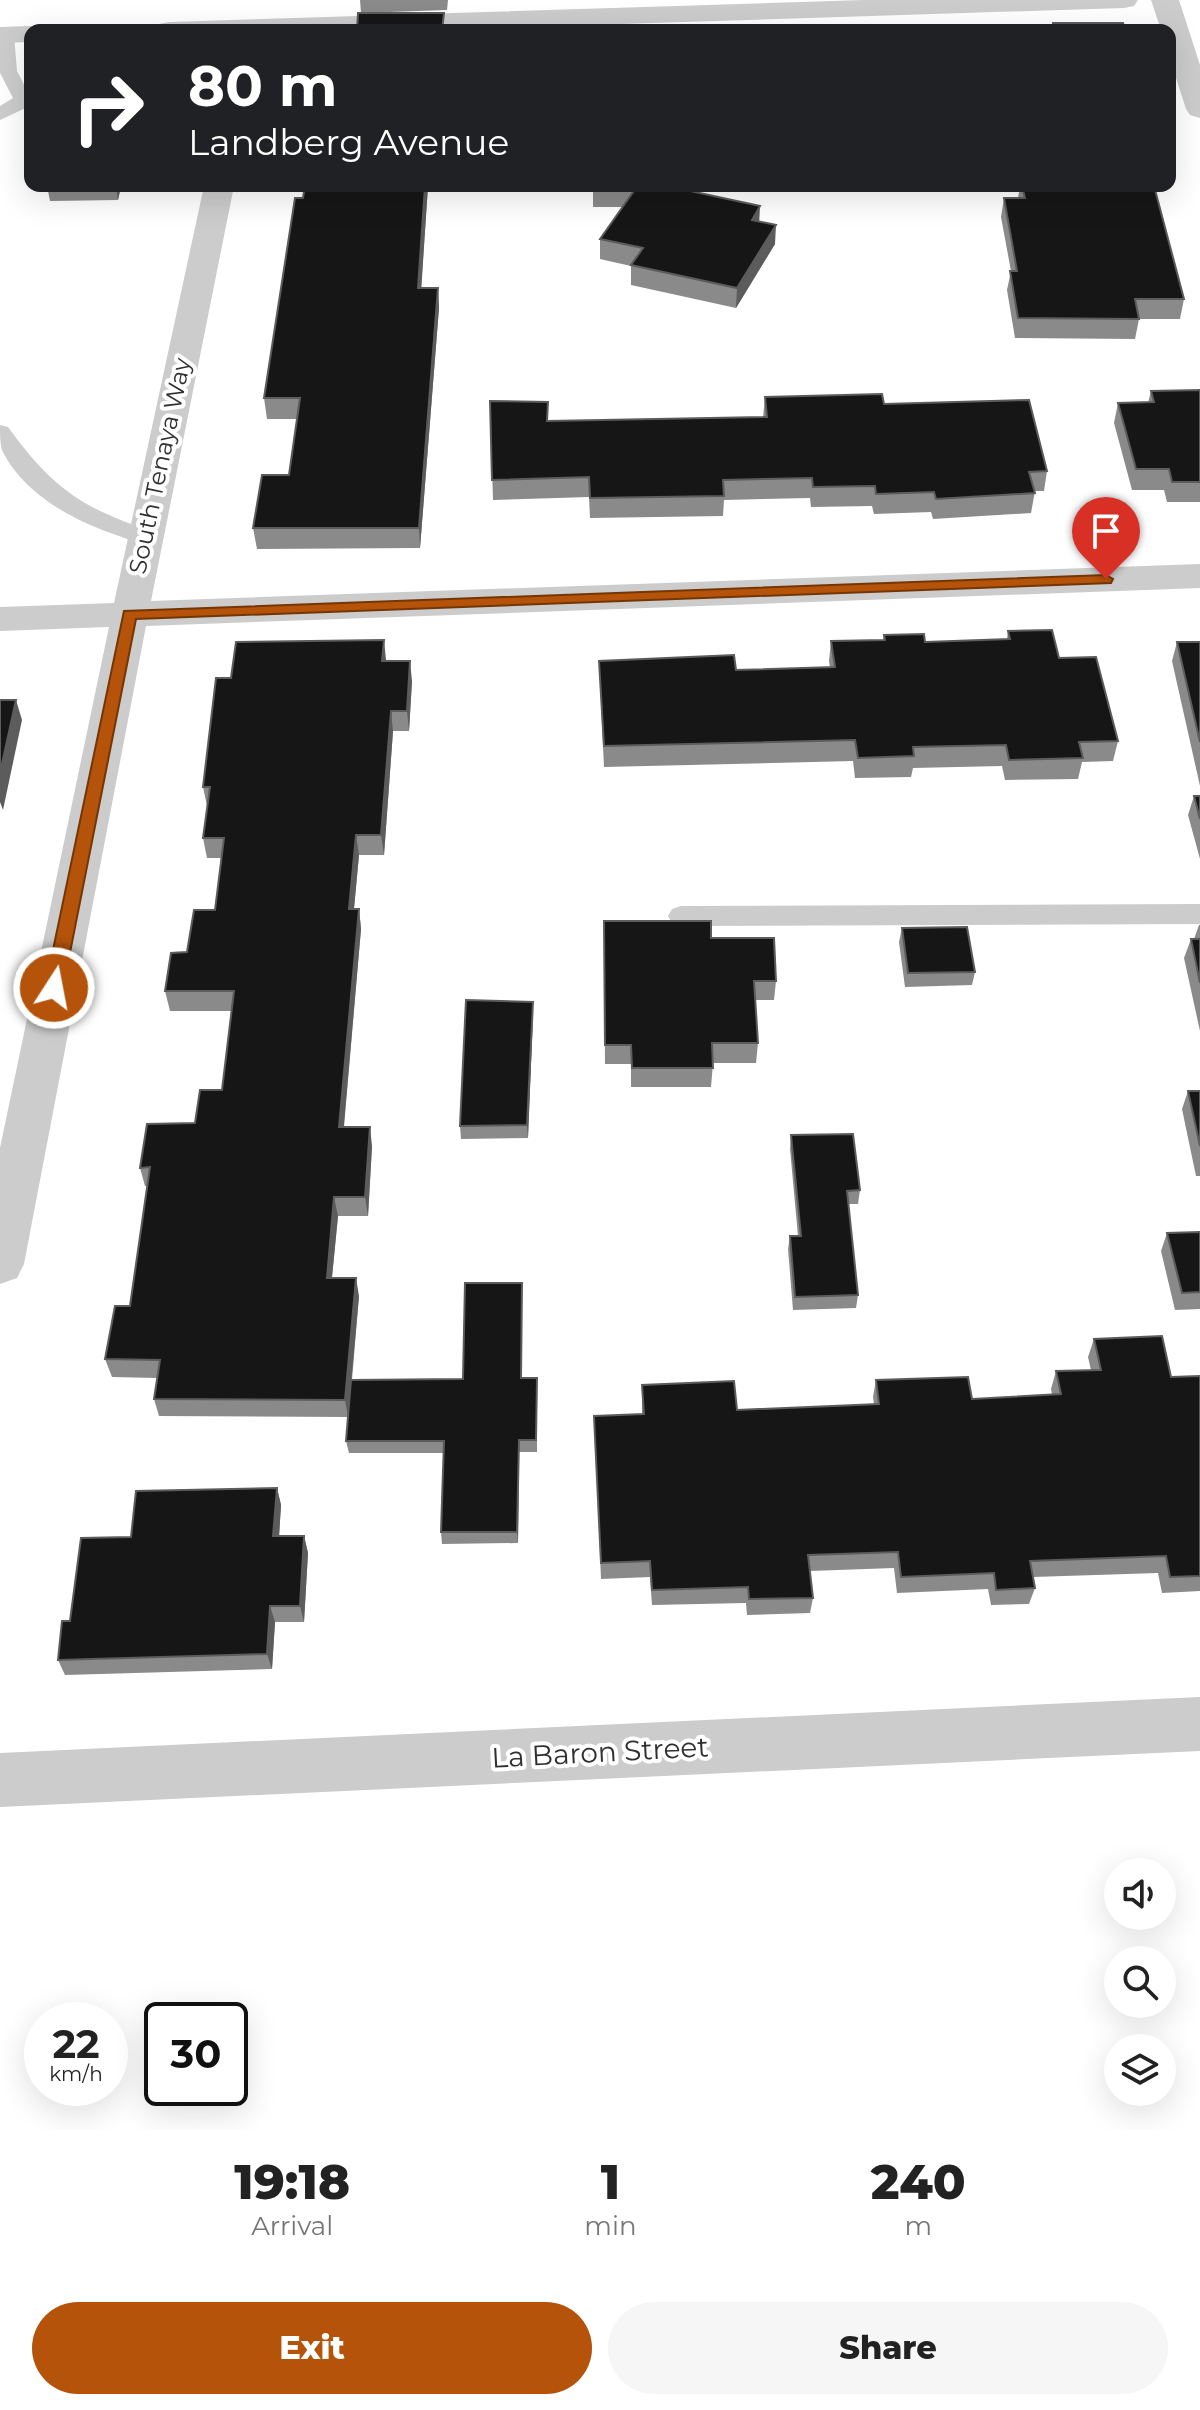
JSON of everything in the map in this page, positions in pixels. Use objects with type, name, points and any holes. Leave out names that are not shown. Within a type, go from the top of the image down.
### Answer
[{"type":"street","points":[[253,24],[260,0]]},
{"type":"street","points":[[402,24],[1124,0]]},
{"type":"street","points":[[1165,0],[1173,24]]},
{"type":"street","points":[[1176,34],[1200,109]]},
{"type":"street","name":"South Tenaya Way","points":[[0,1264],[218,192]]},
{"type":"street","points":[[0,619],[1200,576]]},
{"type":"street","name":"La Baron Street","points":[[0,1780],[1200,1724]]},
{"type":"lane","points":[[12,35],[8,71],[24,98]]},
{"type":"lane","points":[[0,114],[24,102]]},
{"type":"lane","points":[[0,432],[20,462],[61,503],[88,518],[146,537]]},
{"type":"lane","points":[[681,916],[1200,914]]},
{"type":"building","points":[[358,13],[444,13],[443,24],[357,24]]},
{"type":"building","points":[[1053,23],[1123,24],[1053,24]]},
{"type":"building","points":[[304,192],[425,192],[418,288],[438,288],[419,528],[253,528],[262,475],[289,475],[300,398],[264,398],[295,198],[303,198]]},
{"type":"building","points":[[633,192],[695,192],[760,206],[752,220],[776,225],[737,288],[631,265],[643,248],[600,239]]},
{"type":"building","points":[[1024,192],[1156,192],[1184,299],[1135,299],[1139,319],[1018,318],[1010,271],[1017,271],[1004,198],[1025,198]]},
{"type":"building","points":[[1200,390],[1200,482],[1172,482],[1169,469],[1136,469],[1118,403],[1154,402],[1151,391]]},
{"type":"building","points":[[882,394],[884,404],[1029,400],[1047,471],[1029,472],[1035,493],[936,499],[934,492],[876,494],[875,486],[813,487],[812,478],[723,480],[724,496],[590,498],[589,477],[492,480],[490,401],[548,402],[547,421],[767,417],[765,397]]},
{"type":"building","points":[[1052,630],[1059,658],[1096,657],[1118,741],[1079,742],[1083,758],[1009,760],[1006,745],[913,747],[914,756],[858,758],[855,740],[604,746],[599,661],[734,655],[736,670],[835,667],[831,641],[885,640],[884,635],[924,634],[925,642],[1010,639],[1008,631]]},
{"type":"building","points":[[384,640],[382,661],[410,661],[407,711],[391,711],[381,835],[356,835],[349,909],[359,909],[339,1127],[370,1127],[365,1197],[334,1197],[327,1278],[356,1278],[345,1400],[154,1399],[160,1360],[105,1359],[115,1306],[130,1306],[150,1167],[140,1168],[147,1124],[195,1123],[200,1090],[222,1090],[234,991],[165,991],[171,953],[187,952],[194,910],[215,910],[224,838],[203,838],[210,787],[203,787],[216,678],[231,678],[236,642]]},
{"type":"building","points":[[1177,642],[1200,642],[1200,742]]},
{"type":"building","points":[[0,700],[16,700],[0,773]]},
{"type":"building","points":[[1194,796],[1200,796],[1200,819]]},
{"type":"building","points":[[604,921],[711,921],[711,938],[774,938],[776,981],[754,981],[758,1043],[712,1043],[713,1068],[632,1068],[631,1045],[605,1045]]},
{"type":"building","points":[[967,927],[975,972],[908,973],[902,928]]},
{"type":"building","points":[[1191,939],[1200,939],[1200,983]]},
{"type":"building","points":[[466,1000],[533,1002],[527,1125],[460,1126]]},
{"type":"building","points":[[1188,1091],[1200,1091],[1200,1146]]},
{"type":"building","points":[[853,1134],[860,1190],[847,1191],[858,1295],[795,1297],[790,1236],[801,1236],[791,1135]]},
{"type":"building","points":[[1200,1232],[1200,1292],[1182,1293],[1167,1233]]},
{"type":"building","points":[[465,1283],[522,1283],[521,1378],[537,1378],[536,1440],[519,1440],[517,1532],[441,1532],[444,1441],[346,1441],[351,1380],[463,1379]]},
{"type":"building","points":[[1162,1336],[1171,1377],[1200,1376],[1200,1576],[1170,1577],[1166,1556],[1030,1561],[1035,1588],[996,1590],[994,1573],[901,1577],[898,1552],[808,1555],[813,1598],[749,1599],[748,1587],[652,1590],[650,1561],[601,1563],[594,1416],[644,1414],[642,1385],[734,1381],[737,1410],[879,1404],[876,1380],[968,1377],[972,1399],[1061,1394],[1056,1371],[1101,1370],[1094,1339]]},
{"type":"building","points":[[277,1488],[273,1536],[304,1536],[300,1606],[270,1606],[267,1654],[58,1660],[62,1621],[70,1621],[81,1538],[131,1537],[136,1491]]},
{"type":"route","points":[[54,988],[130,614],[1106,579]]}]
